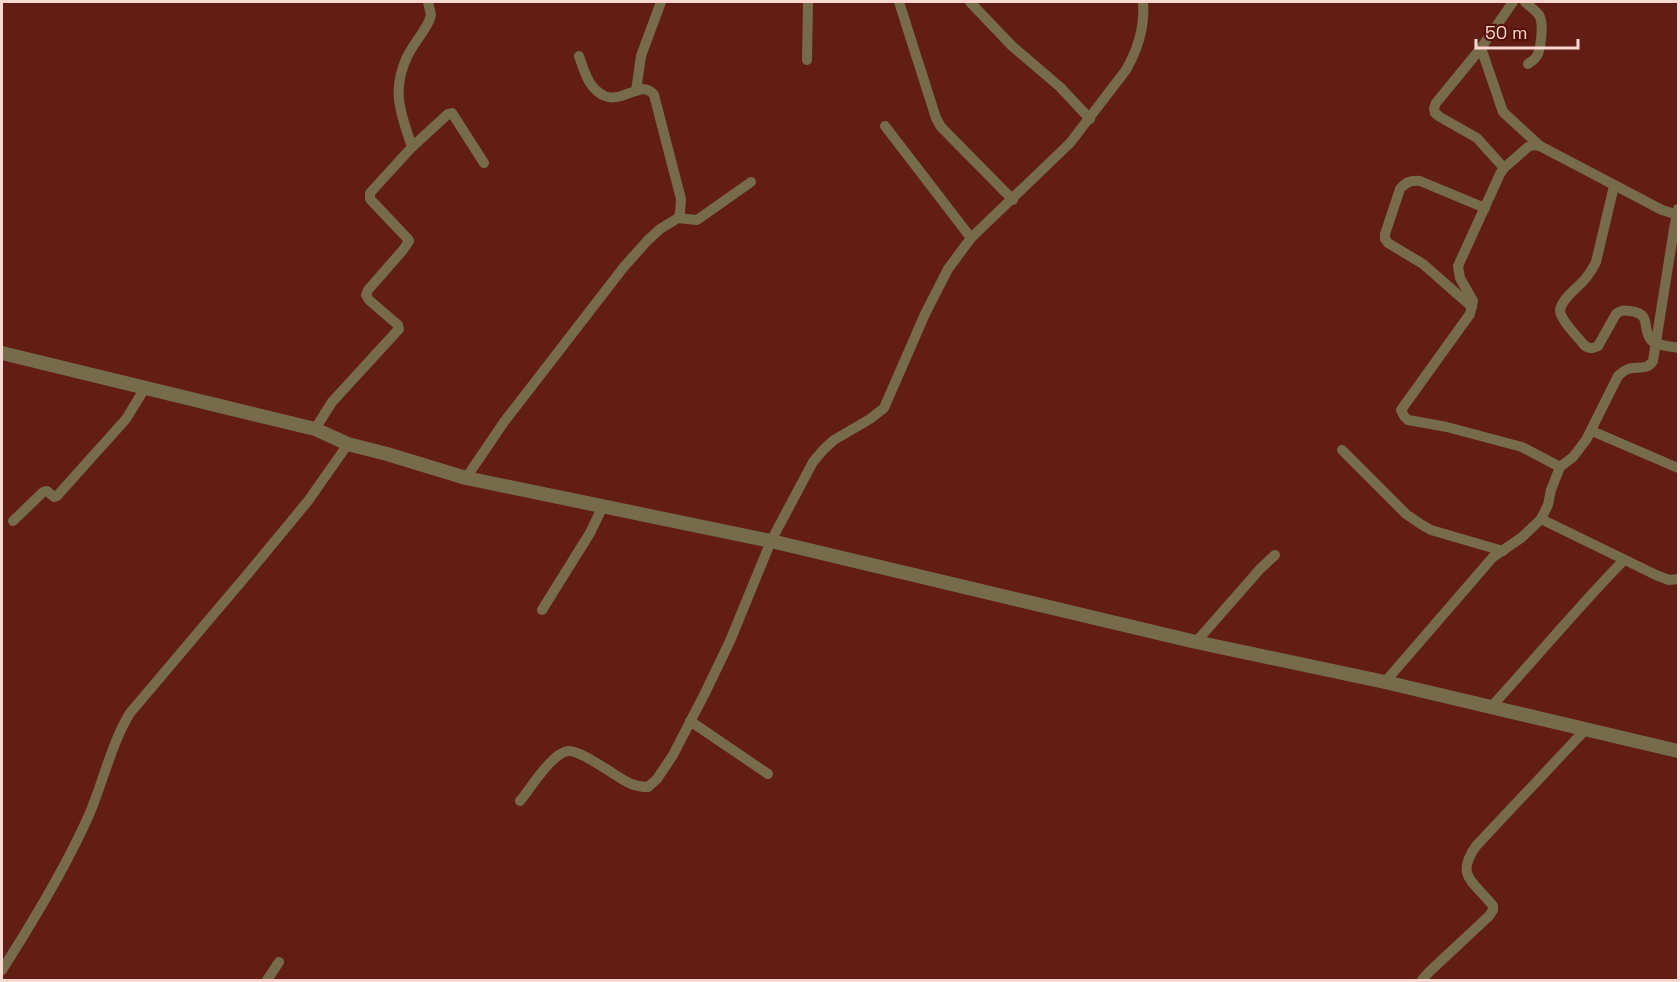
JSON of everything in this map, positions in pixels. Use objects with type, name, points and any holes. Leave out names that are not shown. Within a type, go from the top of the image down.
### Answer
[{"type":"street","points":[[412,147],[402,117],[398,87],[407,56],[429,21],[431,15],[428,2]]},
{"type":"street","points":[[636,91],[641,56],[661,2]]},
{"type":"street","points":[[807,60],[808,2]]},
{"type":"street","points":[[899,2],[936,118],[941,127],[1013,200]]},
{"type":"street","points":[[970,2],[1012,46],[1060,87],[1090,119]]},
{"type":"street","points":[[520,801],[549,764],[561,754],[570,751],[580,754],[636,787],[648,787],[657,779],[668,763],[730,641],[771,541],[813,462],[834,440],[884,408],[948,268],[971,238],[1070,143],[1126,70],[1132,60],[1143,27],[1143,2]]},
{"type":"street","points":[[1504,168],[1477,138],[1440,117],[1434,108],[1481,48],[1513,2]]},
{"type":"street","points":[[1525,2],[1542,21],[1538,54],[1528,64]]},
{"type":"street","points":[[1385,682],[1493,557],[1521,538],[1541,519],[1560,467],[1573,457],[1587,440],[1618,376],[1625,370],[1651,365],[1678,213],[1662,210],[1540,146],[1503,112],[1481,48]]},
{"type":"street","points":[[579,56],[591,84],[604,96],[612,98],[647,89],[654,95],[681,199],[678,218]]},
{"type":"street","points":[[315,429],[332,402],[399,329],[398,325],[366,295],[409,241],[370,199],[371,191],[412,147],[448,114],[452,113],[484,163]]},
{"type":"street","points":[[885,126],[971,238]]},
{"type":"street","points":[[1540,146],[1528,147],[1504,168],[1458,266],[1460,278],[1473,302],[1470,314],[1401,410],[1408,420],[1447,427],[1522,447],[1560,467]]},
{"type":"street","points":[[1472,307],[1423,264],[1388,243],[1385,234],[1400,189],[1412,180],[1420,181],[1485,208]]},
{"type":"street","points":[[466,478],[504,423],[623,268],[647,241],[660,229],[678,218],[697,220],[751,182]]},
{"type":"street","points":[[1614,186],[1596,262],[1592,271],[1562,303],[1561,315],[1588,348],[1593,349],[1601,342],[1616,314],[1627,310],[1638,312],[1646,321],[1649,337],[1655,343],[1678,348]]},
{"type":"street","points":[[2,353],[315,429],[348,444],[466,478],[771,541],[1196,642],[1385,682],[1678,751]]},
{"type":"street","points":[[13,521],[43,492],[47,491],[54,497],[57,496],[126,419],[145,388]]},
{"type":"street","points":[[1592,431],[1678,468]]},
{"type":"street","points":[[2,970],[67,860],[89,815],[120,730],[130,713],[308,501],[348,444]]},
{"type":"street","points":[[1342,450],[1406,514],[1419,523],[1431,530],[1503,550]]},
{"type":"street","points":[[542,610],[590,532],[603,506]]},
{"type":"street","points":[[1541,519],[1669,580],[1678,579]]},
{"type":"street","points":[[1196,642],[1275,555]]},
{"type":"street","points":[[1491,707],[1573,613],[1624,560]]},
{"type":"street","points":[[690,721],[768,774]]},
{"type":"street","points":[[1422,981],[1493,910],[1470,881],[1466,870],[1469,856],[1586,729]]},
{"type":"street","points":[[267,981],[279,962]]}]
